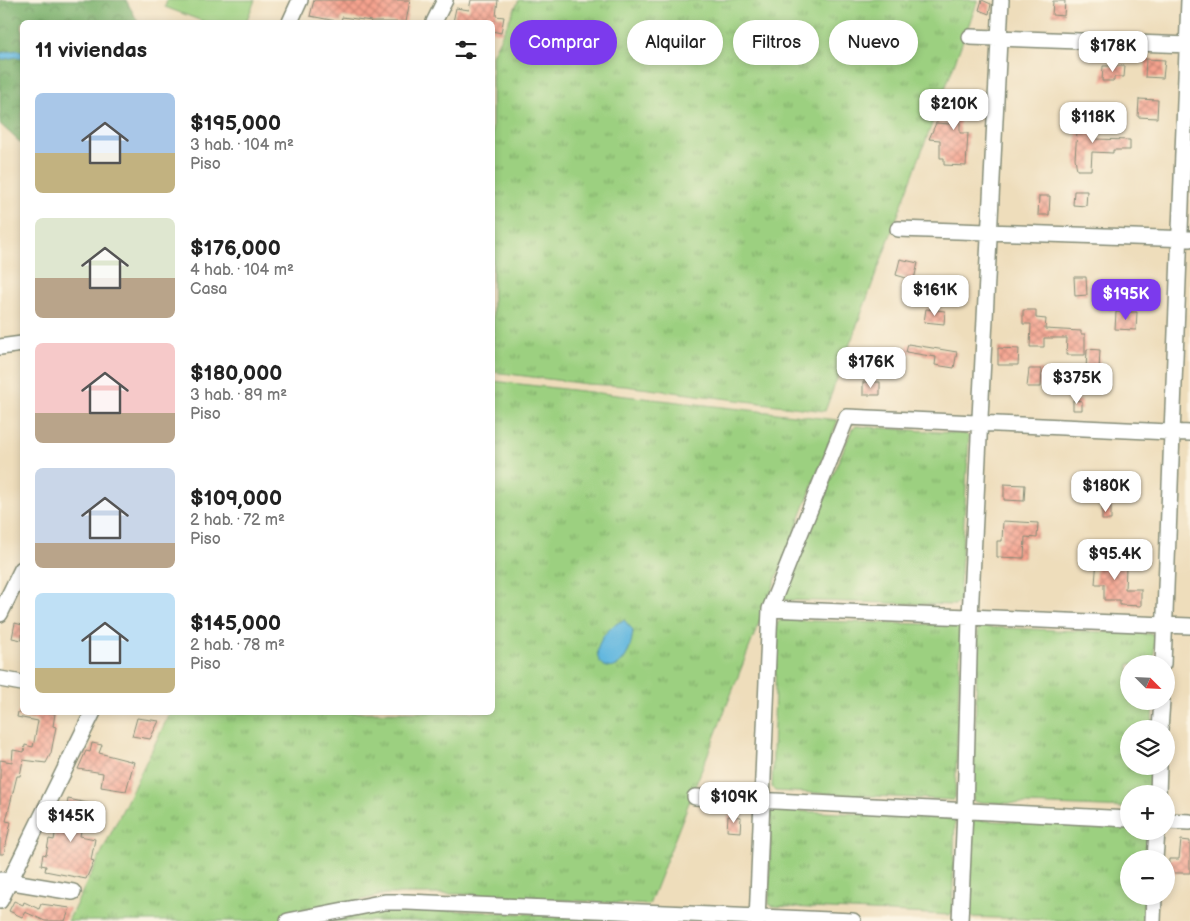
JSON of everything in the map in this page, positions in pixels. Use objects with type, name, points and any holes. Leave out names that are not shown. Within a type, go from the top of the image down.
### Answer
[{"type":"street","points":[[291,20],[300,0]]},
{"type":"street","points":[[435,20],[445,0]]},
{"type":"street","points":[[960,921],[970,617],[1001,0]]},
{"type":"street","points":[[1163,655],[1172,432],[1185,239],[1189,0]]},
{"type":"street","points":[[970,37],[1188,45]]},
{"type":"street","points":[[898,229],[1185,239]]},
{"type":"street","points":[[0,347],[20,344]]},
{"type":"street","points":[[757,919],[770,609],[847,417],[1190,433]]},
{"type":"street","points":[[0,614],[20,573]]},
{"type":"street","points":[[770,609],[1190,626]]},
{"type":"street","points":[[0,679],[20,684]]},
{"type":"street","points":[[0,901],[5,881],[91,715]]},
{"type":"street","points":[[695,797],[1120,819]]},
{"type":"street","points":[[1175,821],[1190,822]]},
{"type":"street","points":[[5,881],[73,892]]},
{"type":"street","points":[[288,921],[385,902],[757,919],[853,921]]},
{"type":"street","points":[[1153,921],[1154,905]]},
{"type":"green space","points":[[0,0],[126,0],[137,20],[20,20],[20,142],[0,124]]},
{"type":"green space","points":[[167,0],[255,0],[247,20],[200,20],[165,7]]},
{"type":"green space","points":[[519,0],[978,0],[825,411],[625,386],[587,384],[495,372],[495,49]]},
{"type":"green space","points":[[495,381],[838,420],[649,905],[458,894],[386,894],[278,921],[68,921],[169,715],[495,715]]},
{"type":"green space","points":[[856,426],[966,434],[969,437],[959,602],[955,605],[784,600],[782,597],[852,429]]},
{"type":"green space","points":[[781,620],[959,625],[961,628],[955,798],[953,800],[775,791],[772,788],[777,623]]},
{"type":"green space","points":[[981,627],[1153,634],[1155,636],[1154,655],[1120,655],[1120,710],[1153,710],[1152,720],[1120,720],[1120,775],[1151,775],[1150,785],[1120,785],[1120,808],[975,802],[973,800],[978,629]]},
{"type":"green space","points":[[773,810],[953,818],[955,820],[952,913],[949,915],[772,906],[769,904],[771,812]]},
{"type":"green space","points":[[974,820],[1120,827],[1120,840],[1147,840],[1146,850],[1120,850],[1120,905],[1144,905],[1143,921],[1078,921],[972,917],[968,913],[971,824]]},
{"type":"green space","points":[[384,909],[645,919],[644,921],[331,921]]},
{"type":"water","points":[[20,51],[20,58],[0,60],[0,53]]},
{"type":"water","points":[[624,620],[633,630],[629,649],[623,661],[615,667],[607,667],[601,663],[598,656],[599,646],[605,634],[616,624]]},
{"type":"building","points":[[314,0],[410,0],[406,20],[364,20],[342,17],[341,20],[331,20],[310,16]]},
{"type":"building","points":[[471,0],[498,0],[496,16],[504,17],[501,33],[495,32],[495,20],[453,20],[456,8],[469,10]]},
{"type":"building","points":[[982,0],[991,4],[989,14],[979,10]]},
{"type":"building","points":[[1053,1],[1065,1],[1064,16],[1052,15]]},
{"type":"building","points":[[1146,59],[1165,60],[1163,78],[1145,77]]},
{"type":"building","points":[[1103,66],[1125,66],[1124,77],[1114,77],[1114,81],[1102,81]]},
{"type":"building","points":[[947,93],[971,93],[970,115],[960,115],[960,133],[968,133],[966,166],[944,165],[944,158],[940,158],[940,140],[929,139],[936,123],[950,124],[950,107],[947,107]]},
{"type":"building","points":[[1139,99],[1158,100],[1157,118],[1138,117]]},
{"type":"building","points":[[1078,118],[1095,118],[1095,139],[1130,140],[1130,150],[1113,150],[1113,153],[1092,152],[1091,170],[1077,170],[1075,158]]},
{"type":"building","points":[[1074,191],[1087,191],[1086,206],[1073,205]]},
{"type":"building","points":[[1039,196],[1050,196],[1049,215],[1038,215]]},
{"type":"building","points":[[900,259],[918,263],[913,283],[905,281],[906,278],[896,275]]},
{"type":"building","points":[[1074,277],[1086,277],[1087,295],[1075,296]]},
{"type":"building","points":[[919,291],[928,292],[926,304],[917,303]]},
{"type":"building","points":[[1108,291],[1121,292],[1120,310],[1108,310]]},
{"type":"building","points":[[926,309],[945,311],[944,324],[924,322]]},
{"type":"building","points":[[1023,310],[1036,310],[1036,318],[1046,319],[1045,329],[1081,331],[1081,334],[1085,334],[1085,355],[1066,355],[1067,338],[1044,338],[1044,347],[1030,347],[1031,324],[1023,324]]},
{"type":"building","points":[[1116,312],[1137,312],[1136,330],[1115,329]]},
{"type":"building","points":[[908,344],[957,352],[954,368],[935,365],[936,357],[906,352]]},
{"type":"building","points":[[998,348],[1019,349],[1018,365],[998,365]]},
{"type":"building","points":[[1087,349],[1100,350],[1099,371],[1086,370]]},
{"type":"building","points":[[1029,369],[1042,369],[1041,387],[1027,387]]},
{"type":"building","points":[[863,382],[880,382],[880,395],[863,395]]},
{"type":"building","points":[[1073,400],[1082,401],[1082,410],[1073,410]]},
{"type":"building","points":[[1004,484],[1025,485],[1024,501],[1004,500]]},
{"type":"building","points":[[1102,506],[1111,506],[1111,520],[1102,520]]},
{"type":"building","points":[[1003,521],[1038,523],[1037,538],[1025,537],[1024,558],[997,557],[997,541],[1002,541]]},
{"type":"building","points":[[1098,547],[1110,547],[1110,568],[1126,568],[1125,589],[1141,589],[1141,606],[1120,605],[1120,600],[1104,600],[1104,584],[1095,584]]},
{"type":"building","points":[[15,623],[20,624],[20,640],[12,638]]},
{"type":"building","points":[[18,712],[20,712],[20,715],[55,715],[53,726],[56,727],[51,753],[46,763],[23,760],[6,821],[11,822],[4,854],[0,854],[0,760],[12,762],[13,750],[24,752],[25,745],[33,747],[38,721],[17,717]]},
{"type":"building","points":[[137,718],[159,721],[150,739],[132,736]]},
{"type":"building","points":[[92,743],[102,745],[99,753],[134,762],[126,791],[101,787],[103,773],[78,769],[86,751],[90,752]]},
{"type":"building","points":[[68,799],[98,805],[95,818],[84,816],[80,836],[95,839],[91,860],[94,861],[86,879],[45,871],[46,866],[41,865],[43,854],[46,855],[49,839],[54,840],[58,817],[65,818]]},
{"type":"building","points":[[728,816],[741,817],[740,832],[727,831]]},
{"type":"building","points":[[1181,840],[1190,841],[1190,873],[1175,873],[1175,859],[1179,859]]},
{"type":"building","points":[[14,901],[23,905],[24,902],[39,909],[41,904],[70,908],[65,921],[45,921],[25,912],[22,917],[9,911]]}]
